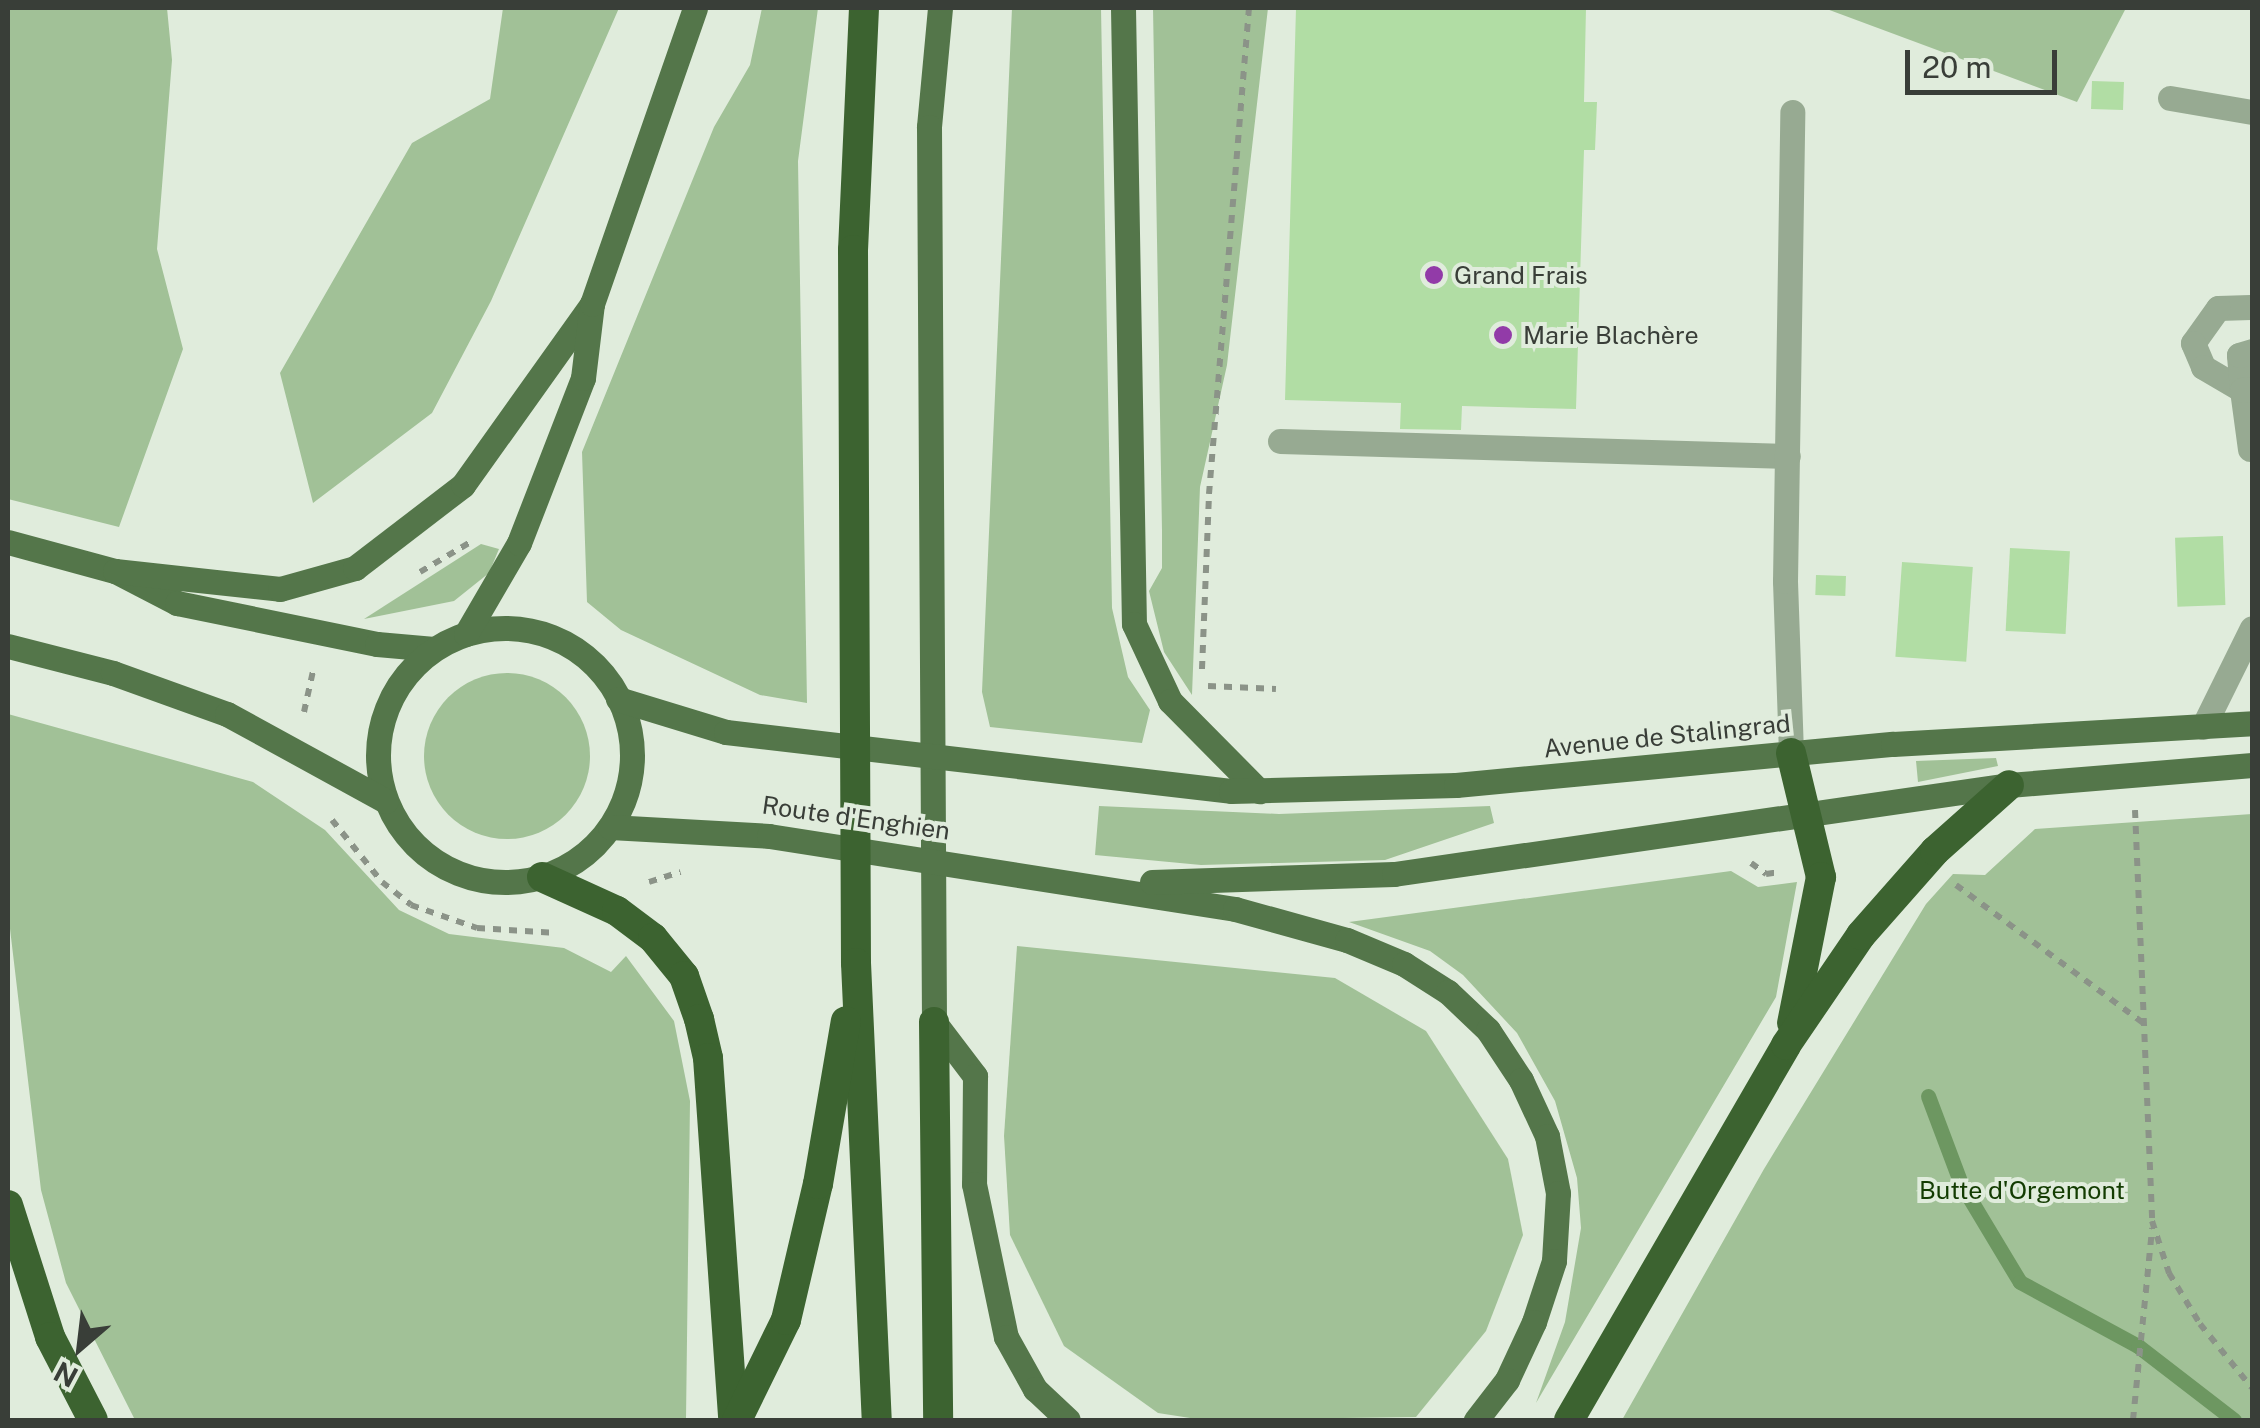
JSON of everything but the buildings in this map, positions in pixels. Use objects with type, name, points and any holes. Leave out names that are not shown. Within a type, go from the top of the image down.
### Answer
[{"type":"highway","points":[[864,8],[853,250],[856,963],[877,1420]]},
{"type":"highway","points":[[1786,1045],[1810,956],[1821,877],[1791,753]]},
{"type":"highway","points":[[1569,1420],[1786,1045],[1861,935],[1930,857],[2010,784]]},
{"type":"highway","points":[[542,877],[617,911],[653,938],[684,976],[708,1058],[735,1420]]},
{"type":"highway","points":[[735,1420],[786,1320],[804,1249],[856,963]]},
{"type":"highway","points":[[934,1022],[938,1420]]},
{"type":"highway","points":[[8,1205],[50,1337],[92,1420]]},
{"type":"main road","points":[[466,634],[519,543],[583,378],[592,304],[694,8]]},
{"type":"main road","points":[[940,8],[930,127],[934,1022],[975,1076],[974,1184],[1006,1337],[1035,1389],[1068,1420]]},
{"type":"main road","points":[[1123,8],[1134,624],[1170,701],[1259,791]]},
{"type":"main road","points":[[8,542],[115,570],[280,589],[355,568],[394,544],[463,485],[592,304]]},
{"type":"main road","points":[[115,570],[177,602],[377,644],[434,650]]},
{"type":"main road","points":[[495,628],[554,638],[591,664],[618,699],[632,754],[626,792],[610,827],[580,858],[542,877],[500,882],[450,869],[408,838],[386,801],[378,774],[383,717],[412,668],[434,650],[466,634],[495,628]]},
{"type":"main road","points":[[8,646],[114,673],[227,714],[386,801]]},
{"type":"main road","name":"Avenue de Stalingrad","points":[[618,699],[665,718],[762,736],[1088,777],[1259,791],[1612,774],[1791,753],[2252,723]]},
{"type":"main road","points":[[1092,883],[1394,874],[2010,784],[2252,766]]},
{"type":"main road","name":"Route d'Enghien","points":[[610,827],[768,836],[1092,883]]},
{"type":"main road","points":[[1092,883],[1236,909],[1348,940],[1418,973],[1488,1030],[1547,1136],[1558,1193],[1554,1261],[1534,1322],[1507,1380],[1476,1420]]},
{"type":"lane","points":[[2170,98],[2252,112]]},
{"type":"lane","points":[[1791,753],[1784,581],[1792,112]]},
{"type":"lane","points":[[2247,389],[2203,367],[2193,343],[2218,308],[2250,307]]},
{"type":"lane","points":[[2252,351],[2238,355],[2247,389],[2252,457]]},
{"type":"lane","points":[[1280,441],[1788,456]]},
{"type":"lane","points":[[2203,727],[2252,628]]},
{"type":"path","points":[[1249,8],[1201,665],[1209,687],[1276,689]]},
{"type":"path","points":[[417,574],[486,534]]},
{"type":"path","points":[[302,720],[316,660]]},
{"type":"path","points":[[2133,1420],[2139,1317],[2152,1222],[2134,795]]},
{"type":"path","points":[[328,816],[382,882],[411,905],[477,928],[566,934]]},
{"type":"path","points":[[1930,857],[1976,905],[2144,1023]]},
{"type":"path","points":[[1746,858],[1766,874],[1795,870]]},
{"type":"path","points":[[2152,1222],[2179,1290],[2252,1388]]},
{"type":"green space","points":[[8,8],[167,8],[172,60],[157,249],[183,349],[119,527],[8,499]]},
{"type":"green space","points":[[503,8],[619,8],[491,301],[432,413],[313,503],[280,373],[412,143],[490,99]]},
{"type":"green space","points":[[762,8],[818,8],[798,161],[807,703],[760,695],[621,630],[587,602],[582,452],[714,127],[750,65]]},
{"type":"green space","points":[[1012,8],[1101,8],[1112,608],[1128,677],[1150,710],[1142,743],[990,727],[982,692]]},
{"type":"green space","points":[[1153,8],[1268,8],[1227,365],[1200,487],[1192,695],[1164,652],[1149,591],[1162,568]]},
{"type":"green space","points":[[1824,8],[2126,8],[2077,102]]},
{"type":"green space","points":[[481,544],[499,549],[489,573],[454,601],[364,619]]},
{"type":"green space","points":[[507,673],[539,679],[566,697],[584,724],[590,756],[584,788],[566,815],[539,833],[507,839],[475,833],[448,815],[430,788],[424,756],[430,724],[448,697],[475,679]]},
{"type":"green space","points":[[8,714],[253,782],[325,830],[399,910],[449,934],[564,948],[611,972],[626,956],[674,1021],[690,1101],[686,1420],[135,1420],[66,1283],[41,1190],[8,912]]},
{"type":"green space","points":[[1996,758],[1998,766],[1918,782],[1916,761]]},
{"type":"green space","points":[[1099,806],[1279,814],[1490,806],[1494,823],[1385,860],[1201,865],[1095,855]]},
{"type":"green space","name":"Butte d'Orgemont","points":[[2252,814],[2252,1420],[1622,1420],[1764,1169],[1926,904],[1953,874],[1985,875],[2035,829]]},
{"type":"green space","points":[[1731,871],[1758,887],[1797,882],[1776,997],[1536,1403],[1565,1322],[1581,1228],[1577,1178],[1555,1101],[1517,1033],[1463,975],[1430,951],[1349,922]]},
{"type":"green space","points":[[1017,946],[1335,978],[1426,1031],[1508,1159],[1523,1235],[1486,1331],[1416,1417],[1203,1420],[1158,1413],[1064,1346],[1010,1235],[1004,1136]]},
{"type":"waterway","points":[[1928,1096],[1961,1184],[2020,1282],[2138,1346],[2234,1420]]},
{"type":"place","name":"Grand Frais","points":[[1434,275]]},
{"type":"place","name":"Marie Blachère","points":[[1503,335]]}]
